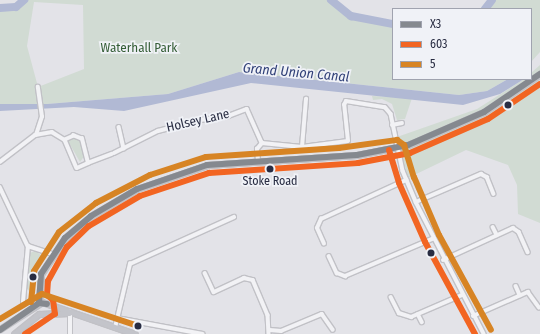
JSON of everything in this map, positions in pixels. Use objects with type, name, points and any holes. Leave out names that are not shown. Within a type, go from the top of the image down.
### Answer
[{"type":"street","points":[[39,314],[37,304],[40,279],[52,254],[84,220],[137,189],[200,166],[397,148],[467,121],[531,80]]},
{"type":"street","points":[[36,135],[42,111],[38,87]]},
{"type":"street","points":[[302,147],[306,99]]},
{"type":"street","points":[[258,161],[257,149],[262,143],[302,147],[348,141],[346,101],[386,107],[392,124],[406,180],[432,239],[484,334]]},
{"type":"street","name":"Holsey Lane","points":[[88,163],[180,124],[226,117],[247,109],[262,143]]},
{"type":"street","points":[[392,124],[402,123]]},
{"type":"street","points":[[119,127],[124,148]]},
{"type":"street","points":[[0,162],[36,135],[52,132],[65,140],[77,168],[88,163],[82,139],[74,136],[65,140]]},
{"type":"street","points":[[416,202],[481,174],[487,177],[494,194]]},
{"type":"street","points":[[324,244],[317,228],[321,218],[406,180]]},
{"type":"street","points":[[0,187],[28,246],[23,302]]},
{"type":"street","points":[[114,328],[130,264],[234,217]]},
{"type":"street","points":[[493,227],[497,235]]},
{"type":"street","points":[[443,260],[513,228],[519,232],[528,252]]},
{"type":"street","points":[[330,256],[337,273],[345,276],[432,239]]},
{"type":"street","points":[[28,246],[52,254]]},
{"type":"street","points":[[206,273],[214,292],[244,278],[252,279],[266,308],[269,332],[281,332],[322,314],[333,330]]},
{"type":"street","points":[[516,286],[520,295]]},
{"type":"street","points":[[473,316],[520,295],[532,294],[539,307]]},
{"type":"street","points":[[391,296],[401,314],[411,317],[462,295]]},
{"type":"street","points":[[0,329],[37,304],[47,304],[135,334]]},
{"type":"street","points":[[47,304],[47,312]]},
{"type":"street","points":[[7,325],[14,333],[39,314],[47,312],[70,312]]},
{"type":"street","points":[[70,312],[70,334]]},
{"type":"street","points":[[418,314],[422,322]]},
{"type":"street","points":[[117,318],[203,334]]},
{"type":"green space","name":"Waterhall Park","points":[[24,0],[331,0],[351,16],[392,24],[392,80],[506,80],[487,91],[459,95],[239,72],[168,94],[47,104],[0,104],[0,8],[16,7]],"holes":[[[34,2],[83,5],[84,69],[38,87],[27,46]]]},
{"type":"green space","points":[[492,0],[540,0],[540,52],[532,61],[532,8],[486,8]]},
{"type":"green space","points":[[540,65],[540,223],[518,214],[517,185],[508,165],[466,150],[408,178],[397,137],[477,109],[522,80],[532,80],[532,72]]},
{"type":"green space","points":[[372,96],[412,98],[405,119],[397,120],[392,104],[382,99],[373,100]]},
{"type":"green space","points":[[75,137],[81,140],[85,155],[80,162],[68,141]]},
{"type":"green space","points":[[36,251],[44,258],[34,275],[30,292],[26,287],[27,266],[29,253]]},
{"type":"water","points":[[239,72],[459,95],[487,91],[506,80],[522,80],[500,94],[463,105],[251,83],[124,111],[74,107],[0,111],[0,104],[47,104],[168,94]]},
{"type":"waterway","points":[[0,8],[16,7],[24,0]]},
{"type":"waterway","points":[[331,0],[351,16],[392,24]]},
{"type":"waterway","points":[[486,8],[492,0]]},
{"type":"transit line","name":"X3","points":[[532,79],[540,74]]},
{"type":"transit line","name":"X3","points":[[39,303],[41,274],[65,238],[91,216],[137,189],[207,165],[357,155],[408,145],[484,112],[531,80]]},
{"type":"transit line","name":"603","points":[[25,334],[55,314],[53,300],[47,295],[48,281],[67,247],[89,226],[140,196],[209,173],[358,163],[410,153],[488,119],[540,84]]},
{"type":"transit line","name":"5","points":[[31,302],[34,271],[59,232],[96,203],[150,175],[206,157],[339,148],[397,140],[404,145],[414,177],[439,235],[491,330]]},
{"type":"transit line","name":"603","points":[[389,150],[399,183],[425,242],[475,334]]},
{"type":"transit line","name":"5","points":[[0,319],[42,294],[138,326]]},
{"type":"transit line","name":"X3","points":[[0,330],[39,303],[47,304]]},
{"type":"place","name":"Stoke Road","points":[[270,169]]},
{"type":"water label","name":"Grand Union Canal","points":[[296,73]]}]
